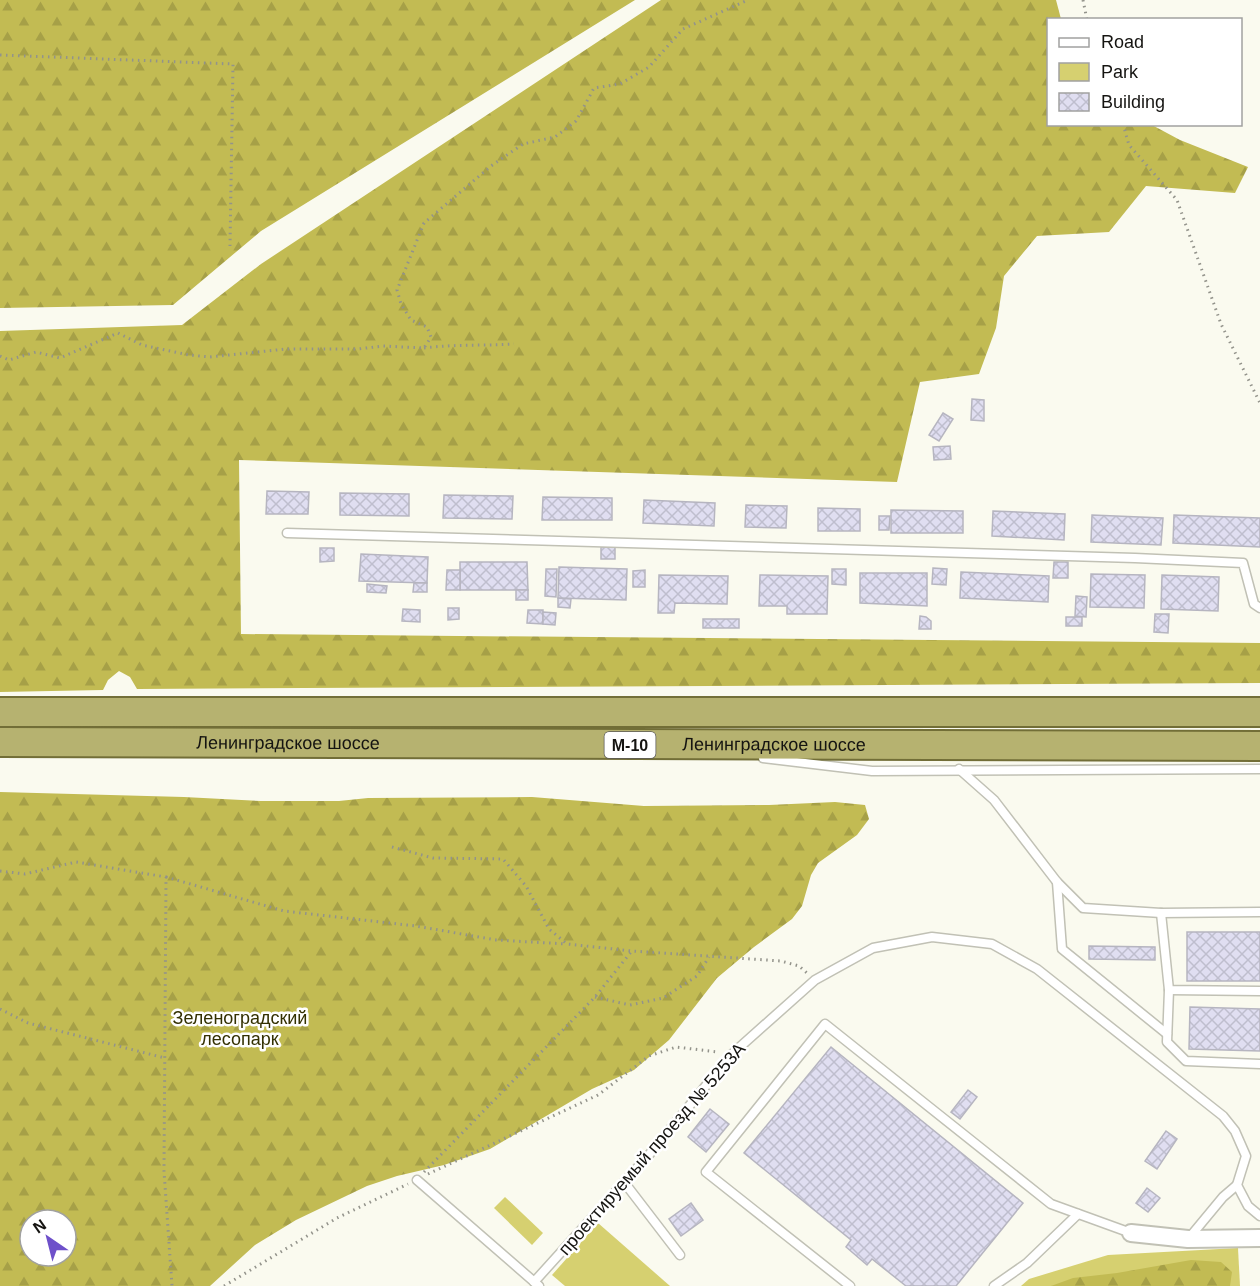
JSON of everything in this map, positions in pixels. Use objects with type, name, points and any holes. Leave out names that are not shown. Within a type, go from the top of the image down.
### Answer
[{"type":"highway","name":"Ленинградское шоссе","points":[[0,712],[1260,712]]},
{"type":"highway","name":"Ленинградское шоссе","points":[[0,742],[1260,746]]},
{"type":"street","points":[[1131,1233],[1188,1239],[1260,1238]]},
{"type":"lane","points":[[287,533],[1123,557],[1243,563],[1254,604],[1260,608]]},
{"type":"lane","points":[[664,745],[733,754]]},
{"type":"lane","points":[[756,757],[872,771],[1260,769]]},
{"type":"lane","points":[[959,769],[994,800],[1057,882],[1083,908],[1161,913],[1260,912]]},
{"type":"lane","points":[[1057,882],[1062,949],[1167,1034]]},
{"type":"lane","points":[[1161,913],[1169,990],[1167,1042],[1186,1061],[1260,1064]]},
{"type":"lane","name":"проектируемый проезд № 5253А","points":[[537,1284],[732,1054],[815,980],[873,948],[932,937],[992,944],[1037,969],[1222,1116],[1235,1131],[1246,1156],[1237,1185]]},
{"type":"lane","points":[[1169,990],[1260,991]]},
{"type":"lane","points":[[850,1286],[706,1172],[825,1024],[1051,1204],[1131,1233]]},
{"type":"lane","points":[[417,1180],[537,1284]]},
{"type":"lane","points":[[624,1182],[680,1255]]},
{"type":"lane","points":[[1188,1239],[1223,1197],[1237,1185],[1248,1206],[1260,1216]]},
{"type":"lane","points":[[994,1286],[1028,1263],[1078,1214]]},
{"type":"path","points":[[424,348],[431,337],[427,327],[411,320],[400,304],[397,290],[424,223],[491,166],[523,144],[555,137],[576,122],[594,88],[620,84],[649,67],[683,28],[748,0]]},
{"type":"path","points":[[1083,0],[1087,18]]},
{"type":"path","points":[[0,55],[232,64],[230,246]]},
{"type":"path","points":[[1123,126],[1128,145],[1177,201],[1221,324],[1260,403]]},
{"type":"path","points":[[0,356],[9,360],[36,352],[60,358],[118,333],[142,345],[210,357],[286,349],[358,349],[383,346],[424,348],[459,344],[486,346],[514,344]]},
{"type":"path","points":[[392,847],[433,858],[503,859],[526,886],[549,929],[567,944]]},
{"type":"path","points":[[0,871],[26,874],[76,862],[166,877],[284,911],[416,926],[496,940],[781,961],[799,966],[815,980]]},
{"type":"path","points":[[166,877],[164,1171],[172,1286]]},
{"type":"path","points":[[417,1180],[595,997],[632,951]]},
{"type":"path","points":[[595,997],[630,1005],[663,998],[698,976],[709,957]]},
{"type":"path","points":[[0,1009],[28,1023],[165,1058]]},
{"type":"path","points":[[224,1286],[337,1218],[598,1095],[649,1056],[676,1047],[732,1054]]},
{"type":"green space","points":[[0,0],[635,0],[261,231],[173,305],[0,308]]},
{"type":"green space","points":[[661,0],[1056,0],[1061,18],[1047,18],[1047,126],[1154,126],[1180,140],[1248,167],[1235,193],[1146,186],[1109,232],[1037,236],[1004,276],[996,328],[979,374],[920,382],[897,482],[239,460],[241,634],[1260,643],[1260,683],[137,689],[130,677],[119,671],[108,680],[103,690],[0,692],[0,331],[182,325],[261,264]]},
{"type":"green space","name":"Зеленоградский лесопарк","points":[[0,792],[261,801],[532,797],[644,806],[835,802],[865,805],[869,819],[857,835],[818,863],[811,875],[802,906],[792,919],[717,978],[669,1040],[634,1070],[592,1089],[490,1149],[444,1165],[367,1186],[296,1220],[255,1245],[210,1286],[0,1286]]},
{"type":"green space","points":[[505,1197],[543,1233],[532,1245],[494,1208]]},
{"type":"green space","points":[[598,1223],[670,1286],[565,1286],[552,1275]]},
{"type":"green space","points":[[1238,1248],[1240,1286],[1021,1286],[1029,1279],[1108,1255]]},
{"type":"green space","points":[[1191,1260],[1221,1262],[1232,1272],[1230,1286],[1051,1286],[1073,1278]]},
{"type":"building","points":[[972,399],[984,400],[984,421],[971,420]]},
{"type":"building","points":[[943,413],[953,419],[939,441],[929,435]]},
{"type":"building","points":[[950,446],[951,459],[934,460],[933,447]]},
{"type":"building","points":[[267,491],[309,492],[308,514],[266,514]]},
{"type":"building","points":[[340,493],[409,494],[409,516],[340,515]]},
{"type":"building","points":[[444,495],[513,496],[512,519],[443,518]]},
{"type":"building","points":[[543,497],[612,498],[612,520],[542,520]]},
{"type":"building","points":[[644,500],[715,503],[714,526],[643,523]]},
{"type":"building","points":[[746,505],[787,506],[786,528],[745,527]]},
{"type":"building","points":[[818,508],[860,509],[860,531],[818,531]]},
{"type":"building","points":[[891,510],[963,511],[963,533],[891,533]]},
{"type":"building","points":[[993,511],[1065,514],[1064,540],[992,536]]},
{"type":"building","points":[[1092,515],[1163,518],[1161,545],[1091,542]]},
{"type":"building","points":[[1174,515],[1260,518],[1260,547],[1173,543]]},
{"type":"building","points":[[879,516],[890,516],[889,530],[879,530]]},
{"type":"building","points":[[601,547],[615,547],[615,559],[601,559]]},
{"type":"building","points":[[320,548],[334,548],[334,561],[320,562]]},
{"type":"building","points":[[361,554],[428,557],[427,583],[359,581]]},
{"type":"building","points":[[460,562],[527,562],[528,590],[460,590]]},
{"type":"building","points":[[1054,562],[1068,562],[1068,578],[1053,578]]},
{"type":"building","points":[[559,567],[627,569],[626,600],[558,598]]},
{"type":"building","points":[[933,568],[947,569],[946,585],[932,584]]},
{"type":"building","points":[[546,569],[557,569],[556,597],[545,596]]},
{"type":"building","points":[[832,569],[846,569],[846,585],[832,584]]},
{"type":"building","points":[[447,570],[460,570],[460,590],[446,590]]},
{"type":"building","points":[[645,570],[645,587],[633,587],[633,571]]},
{"type":"building","points":[[961,572],[1049,576],[1048,602],[960,598]]},
{"type":"building","points":[[860,573],[927,573],[927,606],[860,603]]},
{"type":"building","points":[[1091,574],[1145,575],[1144,608],[1090,607]]},
{"type":"building","points":[[659,575],[728,576],[727,604],[675,603],[674,613],[658,613]]},
{"type":"building","points":[[760,575],[828,576],[827,614],[787,614],[787,606],[759,606]]},
{"type":"building","points":[[1162,575],[1219,577],[1218,611],[1161,609]]},
{"type":"building","points":[[414,583],[427,583],[427,592],[413,592]]},
{"type":"building","points":[[367,584],[387,586],[386,593],[367,592]]},
{"type":"building","points":[[516,590],[528,590],[528,600],[516,600]]},
{"type":"building","points":[[1076,596],[1087,597],[1086,617],[1075,616]]},
{"type":"building","points":[[558,598],[571,599],[570,608],[558,607]]},
{"type":"building","points":[[448,608],[459,608],[459,619],[448,620]]},
{"type":"building","points":[[403,609],[420,610],[420,622],[402,621]]},
{"type":"building","points":[[528,610],[543,610],[543,624],[527,623]]},
{"type":"building","points":[[543,612],[556,613],[555,625],[543,624]]},
{"type":"building","points":[[1155,614],[1169,614],[1168,633],[1154,632]]},
{"type":"building","points":[[920,616],[931,621],[931,629],[919,629]]},
{"type":"building","points":[[1066,617],[1082,617],[1082,626],[1066,626]]},
{"type":"building","points":[[703,619],[739,619],[739,628],[703,628]]},
{"type":"building","points":[[1187,932],[1260,932],[1260,981],[1187,981]]},
{"type":"building","points":[[1089,946],[1155,947],[1155,960],[1089,959]]},
{"type":"building","points":[[1190,1007],[1260,1009],[1260,1051],[1189,1049]]},
{"type":"building","points":[[831,1047],[1023,1203],[956,1286],[906,1286],[872,1259],[867,1265],[846,1247],[851,1240],[744,1153]]},
{"type":"building","points":[[968,1090],[977,1097],[960,1119],[951,1112]]},
{"type":"building","points":[[710,1109],[729,1124],[706,1152],[688,1137]]},
{"type":"building","points":[[1166,1131],[1177,1139],[1157,1169],[1145,1161]]},
{"type":"building","points":[[1147,1188],[1160,1198],[1148,1212],[1136,1203]]},
{"type":"building","points":[[691,1203],[703,1220],[681,1236],[669,1219]]}]
